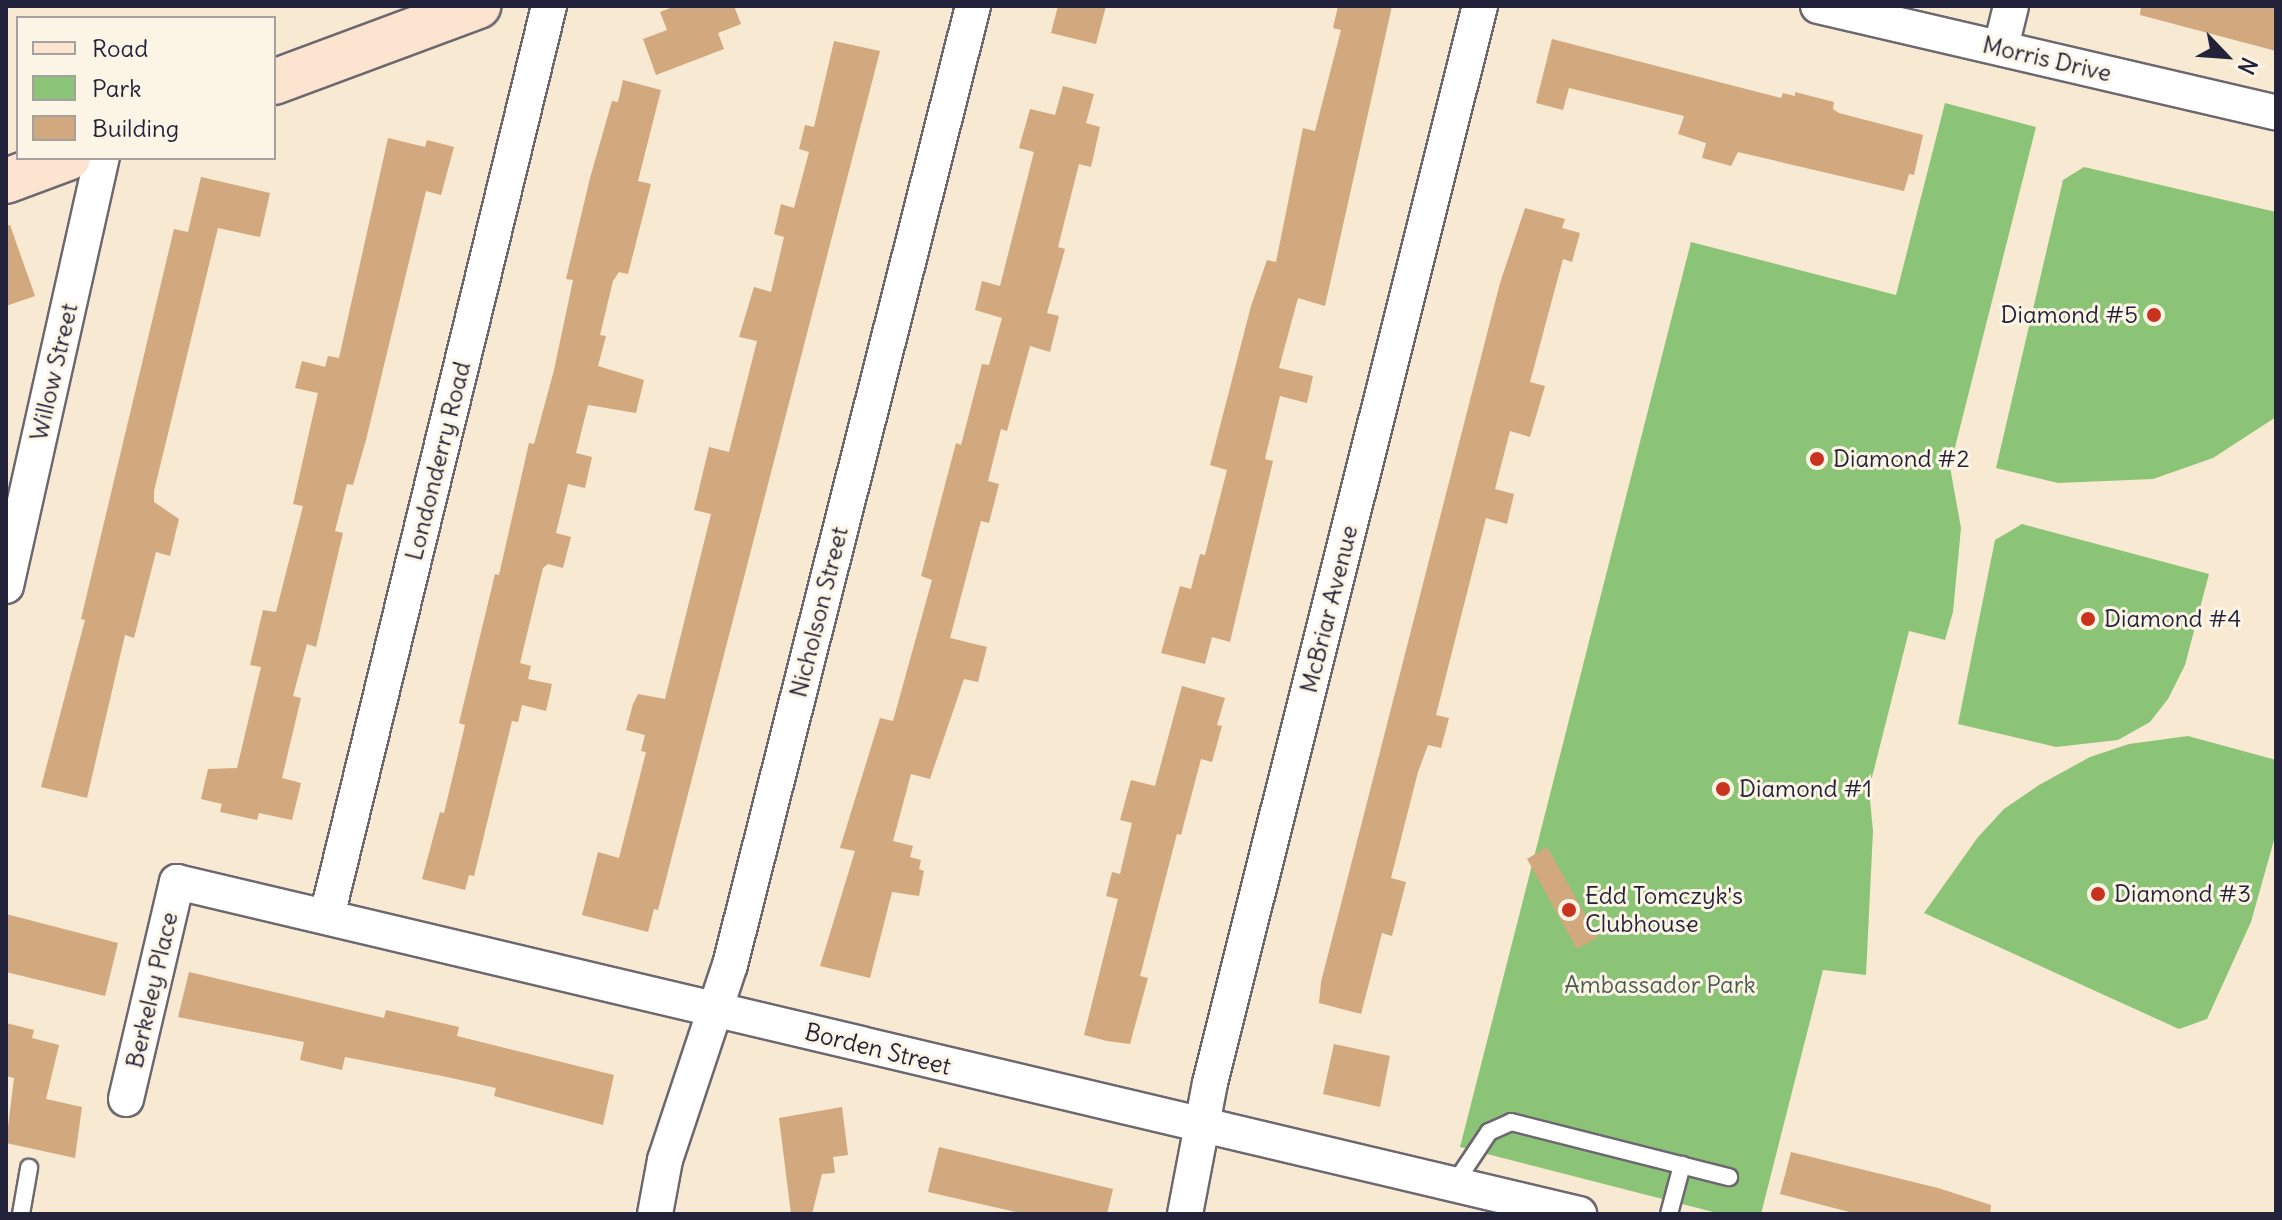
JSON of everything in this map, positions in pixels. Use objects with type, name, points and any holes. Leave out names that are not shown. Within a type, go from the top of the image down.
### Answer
[{"type":"street","points":[[276,81],[478,6]]},
{"type":"street","name":"Londonderry Road","points":[[327,916],[549,6]]},
{"type":"street","name":"Nicholson Street","points":[[655,1214],[665,1160],[715,1010],[973,6]]},
{"type":"street","name":"McBriar Avenue","points":[[1185,1214],[1204,1129],[1210,1083],[1480,6]]},
{"type":"street","name":"Morris Drive","points":[[1818,6],[2276,113]]},
{"type":"street","points":[[2001,47],[2011,6]]},
{"type":"street","points":[[6,181],[63,160]]},
{"type":"street","name":"Willow Street","points":[[6,586],[102,160]]},
{"type":"street","name":"Borden Street","points":[[177,882],[1204,1129],[1579,1214]]},
{"type":"street","name":"Berkeley Place","points":[[126,1099],[177,882]]},
{"type":"lane","points":[[1453,1186],[1489,1132],[1511,1122],[1729,1177]]},
{"type":"lane","points":[[1669,1214],[1682,1165]]},
{"type":"lane","points":[[21,1214],[29,1168]]},
{"type":"green space","name":"Ambassador Park","points":[[1945,103],[2036,127],[1950,467],[1961,528],[1953,612],[1945,640],[1909,631],[1869,789],[1873,831],[1866,975],[1823,970],[1761,1214],[1721,1214],[1460,1147],[1691,242],[1896,295]]},
{"type":"green space","name":"Diamond #5","points":[[2084,167],[2276,212],[2276,417],[2213,458],[2153,479],[2058,483],[1996,468],[2063,180]]},
{"type":"green space","name":"Diamond #4","points":[[2022,524],[2209,574],[2185,665],[2168,699],[2150,722],[2118,740],[2056,747],[1958,724],[1995,540]]},
{"type":"green space","name":"Diamond #3","points":[[2188,736],[2276,760],[2276,833],[2251,922],[2207,1019],[2179,1029],[1924,913],[1978,837],[2004,809],[2039,785],[2090,757],[2129,744]]},
{"type":"building","points":[[675,6],[734,6],[741,24],[718,33],[724,49],[656,75],[643,39],[667,30],[660,12]]},
{"type":"building","points":[[1058,6],[1106,6],[1096,44],[1051,33]]},
{"type":"building","points":[[1338,6],[1392,6],[1325,306],[1298,298],[1279,368],[1313,376],[1307,403],[1280,396],[1265,459],[1273,461],[1230,642],[1212,637],[1205,664],[1161,653],[1180,586],[1191,589],[1200,554],[1205,555],[1227,470],[1210,465],[1251,306],[1267,260],[1276,262],[1303,128],[1315,131],[1341,30],[1333,28]]},
{"type":"building","points":[[2141,6],[2276,6],[2276,51],[2140,15]]},
{"type":"building","points":[[1552,39],[1781,98],[1783,93],[1795,96],[1795,92],[1834,102],[1833,109],[1839,113],[1923,135],[1914,175],[1909,174],[1904,191],[1738,152],[1731,166],[1702,158],[1706,143],[1678,134],[1684,116],[1569,88],[1563,110],[1536,103]]},
{"type":"building","points":[[834,41],[880,51],[658,910],[654,909],[648,932],[582,915],[598,852],[619,858],[646,752],[641,751],[645,735],[626,730],[633,704],[638,694],[665,699],[711,514],[694,510],[709,447],[729,452],[757,341],[739,337],[754,287],[771,292],[784,237],[774,234],[781,204],[794,208],[809,152],[799,149],[805,125],[814,127]]},
{"type":"building","points":[[623,80],[661,90],[638,181],[651,184],[628,274],[619,272],[613,281],[600,335],[606,336],[598,366],[644,380],[636,413],[588,405],[576,453],[592,457],[585,488],[568,484],[556,533],[571,537],[563,568],[548,564],[543,568],[520,663],[531,666],[528,679],[552,684],[546,711],[522,705],[518,722],[512,721],[474,876],[469,875],[465,890],[422,879],[440,812],[444,813],[465,725],[459,723],[495,574],[499,575],[529,443],[534,444],[554,370],[573,280],[566,279],[590,178],[612,101],[618,102]]},
{"type":"building","points":[[1063,86],[1094,94],[1086,123],[1100,127],[1091,167],[1079,164],[1058,247],[1065,249],[1047,313],[1059,316],[1050,352],[1030,346],[1007,431],[1001,429],[988,481],[999,484],[989,523],[981,521],[950,638],[987,647],[978,682],[964,679],[930,779],[911,774],[893,841],[913,846],[910,857],[921,860],[919,869],[924,871],[919,896],[892,892],[870,978],[820,966],[855,851],[840,848],[880,718],[893,721],[932,580],[921,576],[956,443],[961,445],[982,364],[989,365],[1002,318],[975,310],[982,281],[1000,286],[1034,152],[1019,148],[1030,109],[1055,115]]},
{"type":"building","points":[[388,138],[425,147],[427,140],[454,147],[441,195],[426,191],[366,440],[353,485],[347,484],[335,531],[343,533],[316,647],[307,644],[293,696],[301,698],[282,778],[301,783],[292,820],[259,813],[257,820],[220,812],[222,804],[201,799],[208,769],[237,768],[261,667],[250,665],[263,610],[276,612],[303,506],[293,504],[318,393],[295,388],[302,361],[325,367],[328,356],[339,358]]},
{"type":"building","points":[[201,177],[270,193],[260,237],[218,228],[154,491],[154,502],[179,519],[170,556],[156,552],[134,638],[125,635],[87,798],[41,787],[85,620],[81,619],[174,229],[188,232]]},
{"type":"building","points":[[1525,208],[1565,219],[1562,228],[1580,233],[1572,262],[1563,259],[1530,382],[1545,386],[1530,437],[1510,431],[1495,489],[1514,494],[1507,524],[1486,518],[1436,715],[1449,718],[1441,748],[1428,745],[1418,772],[1391,878],[1406,882],[1392,936],[1382,933],[1361,1014],[1319,1003],[1321,982],[1500,283]]},
{"type":"building","points":[[10,225],[35,296],[6,306],[6,226]]},
{"type":"building","points":[[1182,686],[1225,698],[1217,725],[1222,726],[1212,762],[1201,759],[1181,835],[1177,834],[1140,976],[1148,978],[1130,1044],[1107,1041],[1084,1035],[1118,899],[1106,896],[1112,872],[1120,874],[1132,823],[1120,820],[1131,780],[1155,786]]},
{"type":"building","points":[[1547,847],[1598,937],[1577,949],[1527,859]]},
{"type":"building","points":[[6,914],[118,943],[105,996],[6,972]]},
{"type":"building","points":[[189,972],[384,1018],[386,1010],[459,1027],[457,1036],[614,1075],[603,1125],[494,1096],[496,1088],[447,1077],[345,1057],[342,1070],[300,1060],[304,1042],[178,1017]]},
{"type":"building","points":[[6,1023],[34,1030],[32,1038],[59,1045],[46,1099],[82,1107],[75,1158],[6,1143],[14,1078],[6,1076]]},
{"type":"building","points":[[1334,1044],[1390,1056],[1380,1107],[1323,1094]]},
{"type":"building","points":[[842,1107],[848,1155],[833,1157],[835,1173],[822,1174],[812,1214],[791,1214],[779,1118]]},
{"type":"building","points":[[939,1147],[1113,1189],[1107,1214],[1025,1214],[928,1192]]},
{"type":"building","points":[[1791,1152],[1938,1188],[1991,1205],[1990,1214],[1857,1214],[1780,1194]]},
{"type":"place","name":"Diamond #5","points":[[2154,315]]},
{"type":"place","name":"Diamond #2","points":[[1817,459]]},
{"type":"place","name":"Diamond #4","points":[[2088,619]]},
{"type":"place","name":"Diamond #1","points":[[1723,789]]},
{"type":"place","name":"Diamond #3","points":[[2098,894]]},
{"type":"place","name":"Edd Tomczyk's Clubhouse","points":[[1569,910]]}]
